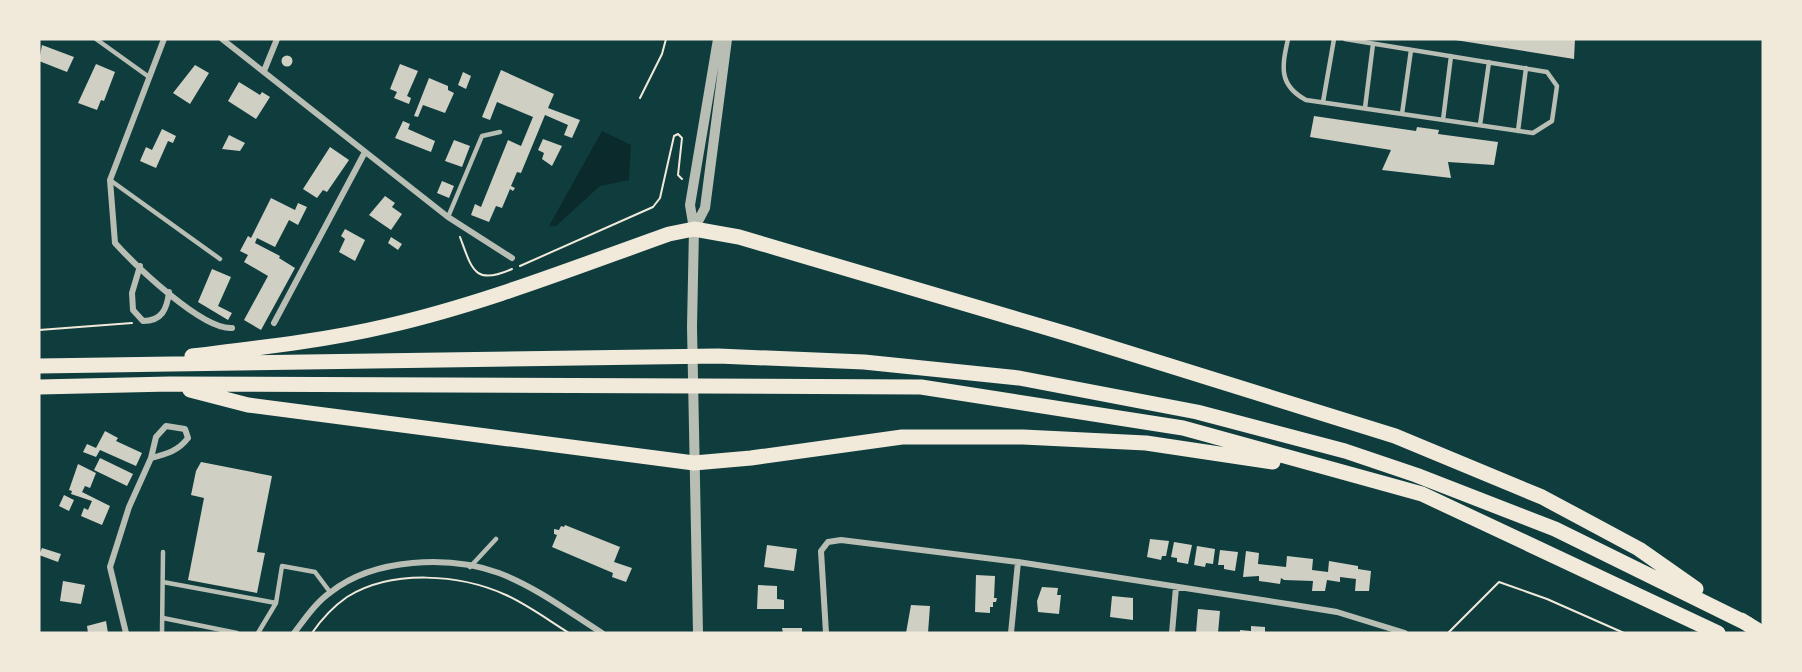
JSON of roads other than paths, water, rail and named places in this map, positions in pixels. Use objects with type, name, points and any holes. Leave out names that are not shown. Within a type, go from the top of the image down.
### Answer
[{"type":"highway","points":[[124,366],[298,342],[387,326],[476,303],[669,234],[694,229],[739,237],[1071,335],[1416,444],[1552,502],[1639,549],[1762,633]]},
{"type":"highway","points":[[39,366],[718,356],[864,362],[1018,378],[1197,412],[1345,451],[1416,475],[1555,529],[1748,624]]},
{"type":"highway","points":[[39,387],[170,384],[921,387],[1183,428],[1422,494],[1718,633]]},
{"type":"highway","points":[[170,384],[248,405],[694,464],[902,437],[1023,437],[1146,443],[1338,471]]},
{"type":"street","points":[[164,39],[110,180],[115,243],[169,291],[208,321],[224,328],[232,328]]},
{"type":"street","points":[[222,39],[448,217],[512,258]]},
{"type":"street","points":[[264,71],[277,39]]},
{"type":"street","points":[[698,633],[692,327],[694,229],[690,205],[718,39]]},
{"type":"street","points":[[694,229],[705,208],[727,39]]},
{"type":"street","points":[[274,323],[365,152]]},
{"type":"street","points":[[140,266],[132,293],[133,310],[143,321],[154,321],[162,316],[168,306],[169,291]]},
{"type":"street","points":[[126,633],[110,567],[129,507],[151,458],[156,437],[166,426],[185,429],[188,438],[182,447],[151,458]]},
{"type":"street","points":[[826,633],[821,551],[828,542],[841,540],[1018,562],[1337,612],[1405,633]]},
{"type":"street","points":[[1011,633],[1018,562]]},
{"type":"street","points":[[294,633],[330,592],[350,580],[390,567],[423,564],[470,567],[501,574],[602,633]]},
{"type":"street","points":[[1172,633],[1176,587]]},
{"type":"lane","points":[[96,39],[149,76]]},
{"type":"lane","points":[[1288,39],[1283,75],[1292,92],[1306,100],[1533,133],[1552,121],[1557,86],[1547,72],[1345,39]]},
{"type":"lane","points":[[1323,102],[1334,39]]},
{"type":"lane","points":[[1365,108],[1373,44]]},
{"type":"lane","points":[[1402,114],[1411,50]]},
{"type":"lane","points":[[1443,120],[1452,56]]},
{"type":"lane","points":[[1480,125],[1489,62]]},
{"type":"lane","points":[[1518,131],[1526,68]]},
{"type":"lane","points":[[448,217],[482,136],[500,132]]},
{"type":"lane","points":[[110,180],[220,259]]},
{"type":"lane","points":[[470,567],[496,539]]},
{"type":"lane","points":[[162,633],[164,552]]},
{"type":"lane","points":[[258,633],[276,603],[282,566],[315,572],[330,592]]},
{"type":"lane","points":[[163,582],[276,603]]},
{"type":"lane","points":[[163,618],[237,633]]},
{"type":"water","points":[[602,131],[631,145],[629,180],[600,186],[556,226],[549,226]]}]
